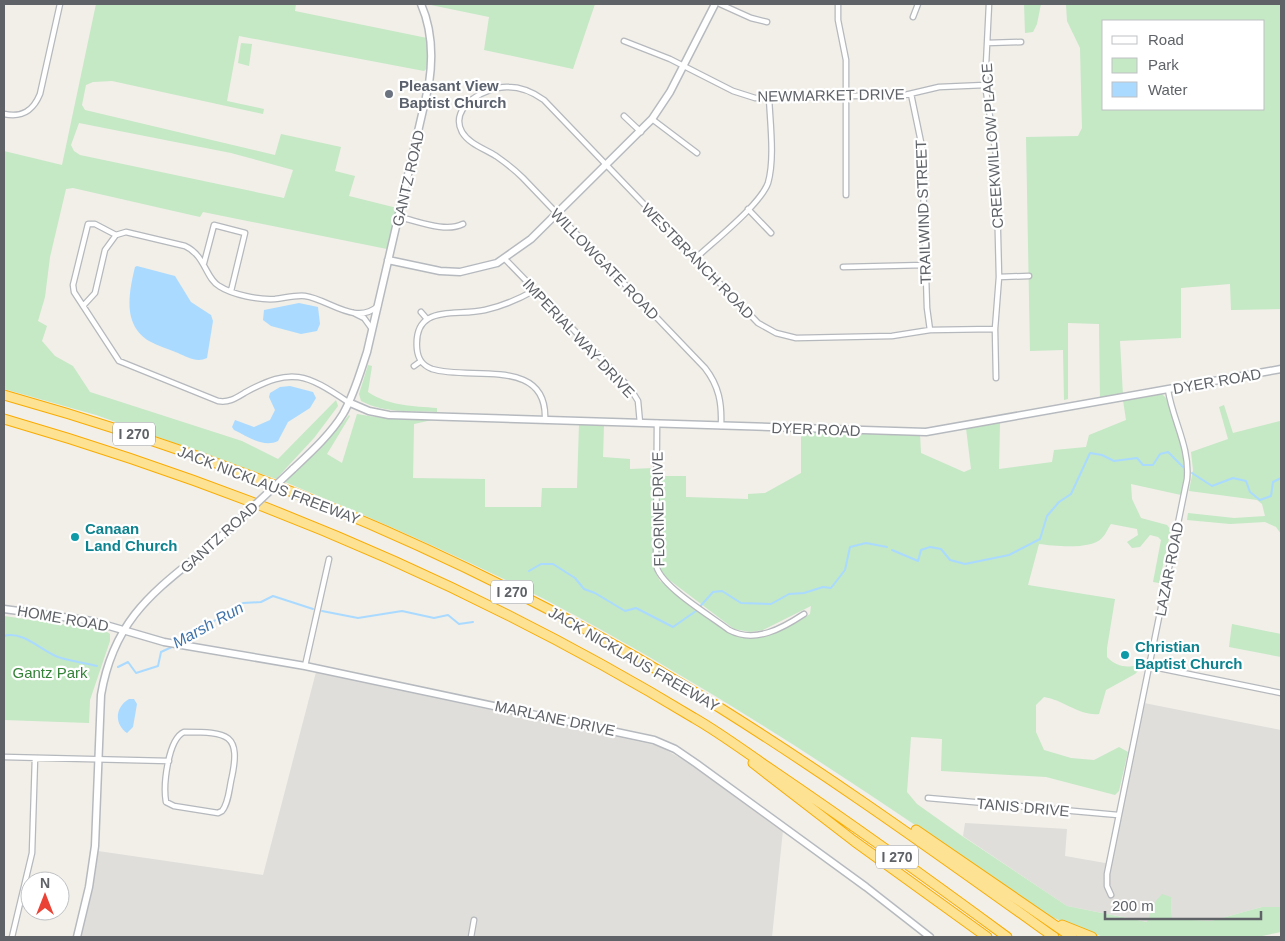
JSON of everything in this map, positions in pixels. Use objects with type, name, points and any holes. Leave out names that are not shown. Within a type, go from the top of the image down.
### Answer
[{"type":"highway","name":"JACK NICKLAUS FREEWAY","points":[[4,395],[138,436],[261,480],[452,562],[569,621],[675,680],[866,802],[1054,937]]},
{"type":"highway","name":"JACK NICKLAUS FREEWAY","points":[[4,419],[66,437],[192,479],[370,550],[451,587],[552,638],[725,738],[811,796],[1007,937]]},
{"type":"highway","points":[[725,738],[760,769],[854,841],[987,937]]},
{"type":"highway","points":[[866,802],[918,831],[1072,937]]},
{"type":"highway","points":[[1043,916],[1092,937]]},
{"type":"street","points":[[4,114],[19,115],[29,111],[36,104],[40,94],[60,4]]},
{"type":"street","name":"GANTZ ROAD","points":[[77,937],[93,861],[103,682],[122,630],[154,590],[204,553],[293,469],[338,420],[348,402],[362,368],[378,306],[430,75],[431,45],[428,25],[421,4]]},
{"type":"street","points":[[388,260],[449,272],[479,269],[505,259],[531,239],[607,166],[652,119],[683,66],[715,4]]},
{"type":"street","points":[[720,4],[751,18],[767,22]]},
{"type":"street","points":[[838,4],[838,20],[844,48],[847,96],[846,195]]},
{"type":"street","points":[[913,17],[918,4]]},
{"type":"street","name":"CREEKWILLOW PLACE","points":[[989,4],[985,86],[996,155],[1000,277],[996,329],[996,378]]},
{"type":"street","name":"NEWMARKET DRIVE","points":[[624,41],[683,66],[743,95],[769,98],[911,94],[938,87],[985,86]]},
{"type":"street","points":[[987,43],[1021,42]]},
{"type":"street","name":"WESTBRANCH ROAD","points":[[460,122],[464,108],[475,98],[501,87],[518,87],[544,100],[758,323],[782,336],[796,338],[892,336],[930,330],[996,329]]},
{"type":"street","name":"TRAILWIND STREET","points":[[911,94],[922,147],[925,265],[930,330]]},
{"type":"street","points":[[696,258],[748,209],[763,192],[770,175],[769,98]]},
{"type":"street","points":[[29,111],[32,117]]},
{"type":"street","points":[[624,116],[641,132]]},
{"type":"street","points":[[652,119],[697,153]]},
{"type":"street","name":"WILLOWGATE ROAD","points":[[460,122],[461,131],[466,138],[510,166],[712,377],[720,399],[721,426]]},
{"type":"street","points":[[748,209],[771,234]]},
{"type":"street","points":[[398,216],[442,227],[455,228],[463,224]]},
{"type":"street","points":[[116,235],[95,224],[88,224],[73,285],[74,292],[119,361],[218,401],[229,402],[270,379],[296,376],[348,402]]},
{"type":"street","points":[[204,263],[214,225],[246,232],[231,291]]},
{"type":"street","points":[[83,306],[95,293],[105,250],[116,235],[126,232],[185,246],[193,250],[204,263],[216,284],[231,291],[270,299],[309,297],[364,318],[372,328]]},
{"type":"street","name":"IMPERIAL WAY DRIVE","points":[[505,259],[630,388],[638,401],[640,423]]},
{"type":"street","points":[[843,267],[925,265]]},
{"type":"street","points":[[1000,277],[1028,276]]},
{"type":"street","points":[[535,290],[503,306],[467,313],[433,315],[420,326],[416,342],[418,356],[421,361],[426,366],[438,371],[522,378],[530,382],[542,395],[545,420]]},
{"type":"street","points":[[351,312],[367,312],[378,306]]},
{"type":"street","points":[[421,312],[427,319]]},
{"type":"street","points":[[414,366],[421,361]]},
{"type":"street","name":"DYER ROAD","points":[[348,402],[370,411],[389,414],[721,426],[931,431],[1281,369]]},
{"type":"street","name":"LAZAR ROAD","points":[[1111,895],[1106,878],[1188,469],[1187,451],[1170,404],[1168,390]]},
{"type":"street","name":"FLORINE DRIVE","points":[[657,423],[656,568],[665,582],[734,632],[761,635],[783,628],[804,614]]},
{"type":"street","points":[[305,666],[329,559]]},
{"type":"street","name":"HOME ROAD","points":[[4,609],[92,621],[122,630]]},
{"type":"street","name":"MARLANE DRIVE","points":[[122,630],[176,644],[305,666],[629,734],[665,744],[688,758],[847,873],[930,937]]},
{"type":"street","points":[[1150,666],[1281,693]]},
{"type":"street","points":[[184,732],[207,732],[226,737],[236,750],[232,776],[222,812],[174,806],[166,802],[168,761],[177,735],[184,732]]},
{"type":"street","points":[[4,757],[168,761]]},
{"type":"street","points":[[12,937],[32,853],[35,758]]},
{"type":"street","name":"TANIS DRIVE","points":[[928,798],[1118,815]]},
{"type":"street","points":[[471,937],[474,920]]},
{"type":"shaded area","points":[[316,672],[659,746],[687,762],[783,830],[772,937],[80,937],[98,851],[263,875]]},
{"type":"shaded area","points":[[1144,703],[1281,730],[1281,907],[1262,907],[1211,921],[1172,919],[1171,898],[1155,902],[1148,922],[1067,906],[963,836],[965,823],[1067,829],[1065,856],[1111,864]]},
{"type":"green space","points":[[96,4],[296,4],[295,11],[427,38],[428,68],[424,71],[239,36],[227,101],[264,109],[263,114],[112,81],[93,82],[86,85],[82,105],[85,110],[275,155],[281,134],[341,147],[335,171],[355,176],[349,196],[397,208],[387,249],[203,212],[200,217],[73,188],[66,189],[50,257],[45,297],[38,321],[47,326],[42,341],[55,356],[73,366],[90,392],[242,441],[278,459],[336,400],[338,406],[314,438],[276,479],[96,415],[4,389],[4,151],[62,165]],"holes":[[[79,123],[231,153],[293,170],[284,198],[80,155],[74,151],[71,145]]]},
{"type":"green space","points":[[426,4],[595,4],[573,69],[484,50],[489,17]]},
{"type":"green space","points":[[1024,4],[1041,4],[1037,24],[1033,32],[1025,33]]},
{"type":"green space","points":[[1066,4],[1281,4],[1281,309],[1231,310],[1230,284],[1181,288],[1181,338],[1120,341],[1123,396],[1100,399],[1099,324],[1068,323],[1068,399],[1064,400],[1063,350],[1030,351],[1026,137],[1078,136],[1082,128],[1080,48],[1067,21]]},
{"type":"green space","points":[[241,43],[252,44],[249,66],[238,63]]},
{"type":"green space","points":[[368,365],[372,366],[368,392],[393,403],[437,408],[437,412],[379,408],[361,401],[359,394]]},
{"type":"green space","points":[[1162,394],[1166,398],[1175,422],[1181,446],[1184,470],[1181,495],[1131,484],[1132,499],[1141,518],[1167,525],[1171,530],[1159,583],[1153,582],[1161,540],[1150,535],[1140,547],[1132,548],[1127,542],[1138,535],[1137,529],[1111,524],[1102,538],[1090,544],[1054,546],[1039,544],[1028,585],[1115,599],[1107,657],[1114,663],[1122,666],[1139,665],[1142,667],[1135,674],[1106,690],[1099,714],[1085,713],[1044,697],[1036,705],[1036,732],[1044,750],[1071,758],[1094,760],[1119,747],[1128,752],[1119,791],[1115,795],[1046,777],[941,771],[942,739],[911,737],[907,792],[917,804],[1067,906],[1147,922],[1155,902],[1162,894],[1171,897],[1172,919],[1211,921],[1262,907],[1281,907],[1281,932],[1257,937],[1103,937],[1046,915],[816,759],[638,651],[542,598],[470,563],[285,482],[320,449],[349,415],[327,454],[342,463],[357,414],[375,417],[432,420],[414,424],[413,478],[485,479],[485,507],[541,507],[542,488],[577,488],[579,424],[604,424],[603,457],[630,459],[630,469],[654,468],[654,559],[655,572],[660,581],[697,611],[730,632],[747,636],[765,635],[786,628],[810,614],[811,606],[763,630],[750,632],[734,629],[664,576],[658,566],[659,476],[686,476],[686,497],[748,499],[748,494],[765,493],[801,473],[801,431],[920,434],[921,453],[964,472],[971,469],[966,428],[1000,422],[999,469],[1052,462],[1054,450],[1086,447],[1089,435],[1126,420],[1123,400]]},
{"type":"green space","points":[[1281,402],[1281,534],[1276,527],[1265,522],[1230,524],[1187,520],[1188,513],[1234,518],[1265,516],[1262,504],[1257,500],[1189,491],[1193,470],[1191,452],[1228,439],[1219,407],[1224,405],[1233,433],[1280,421]]},
{"type":"green space","name":"Gantz Park","points":[[4,616],[104,630],[110,634],[110,641],[90,700],[89,723],[4,720]]},
{"type":"green space","points":[[1232,624],[1281,634],[1281,657],[1229,647]]},
{"type":"water","points":[[135,267],[175,276],[191,302],[211,315],[213,321],[207,358],[196,360],[188,358],[152,343],[140,334],[131,317],[130,307],[131,287]]},
{"type":"water","points":[[299,303],[318,307],[320,324],[317,331],[301,334],[271,326],[263,320],[264,310]]},
{"type":"water","points":[[290,386],[313,392],[316,398],[310,408],[288,422],[278,441],[272,443],[261,442],[234,430],[232,427],[235,420],[254,427],[270,420],[275,410],[269,397],[270,393],[280,387]]},
{"type":"water","points":[[129,699],[134,699],[137,704],[133,727],[127,733],[120,725],[118,716],[121,706]]},
{"type":"waterway","name":"Marsh Run","points":[[892,550],[918,561],[921,550],[930,547],[941,549],[950,560],[965,564],[1009,555],[1040,539],[1047,516],[1059,502],[1071,494],[1090,453],[1102,455],[1114,461],[1137,458],[1143,465],[1153,465],[1160,454],[1168,452],[1183,467]]},
{"type":"waterway","name":"Marsh Run","points":[[1192,473],[1212,486],[1233,478],[1246,481],[1250,492],[1260,500],[1271,496],[1273,482],[1281,478]]},
{"type":"waterway","name":"Marsh Run","points":[[529,571],[541,564],[553,564],[575,578],[584,589],[595,593],[625,611],[636,608],[673,627],[696,611],[713,592],[722,591],[741,603],[771,604],[789,594],[804,593],[823,587],[831,588],[845,570],[850,547],[866,543],[887,547]]},
{"type":"waterway","name":"Marsh Run","points":[[180,642],[243,603],[261,602],[273,596],[313,609]]},
{"type":"waterway","name":"Marsh Run","points":[[322,611],[358,618],[402,611],[434,618],[448,615],[459,624],[473,622]]},
{"type":"waterway","name":"Marsh Run","points":[[4,636],[11,635],[25,638],[58,657],[97,666]]},
{"type":"waterway","name":"Marsh Run","points":[[118,667],[128,662],[136,673],[158,666],[161,652],[174,646]]},
{"type":"place","name":"Pleasant View Baptist Church","points":[[389,94]]},
{"type":"place","name":"Canaan Land Church","points":[[75,537]]},
{"type":"place","name":"Christian Baptist Church","points":[[1125,655]]}]
